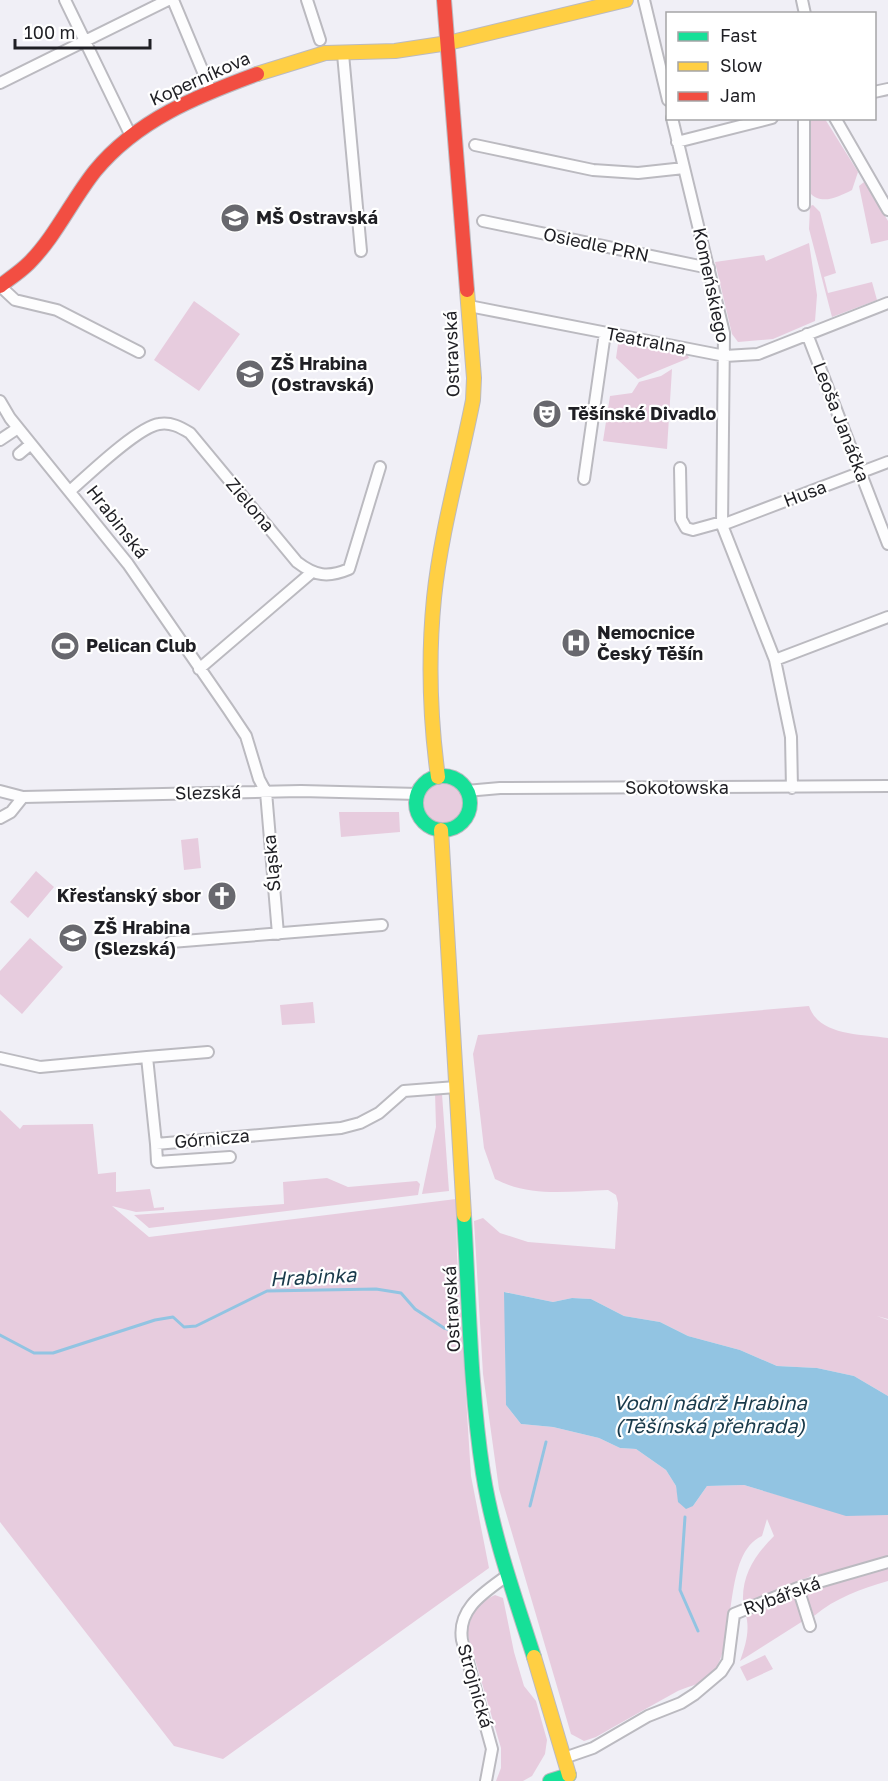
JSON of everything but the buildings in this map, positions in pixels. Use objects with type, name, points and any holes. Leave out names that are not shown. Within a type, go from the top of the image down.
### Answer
[{"type":"main road","name":"Ostravská","points":[[438,777],[431,675],[432,626],[437,581],[473,400],[473,355],[444,0]]},
{"type":"main road","name":"Koperníkova","points":[[0,286],[29,264],[96,170],[131,136],[155,118],[211,91],[286,63],[325,53],[395,51],[448,43],[626,0]]},
{"type":"main road","points":[[438,777],[456,780],[466,791],[469,804],[466,817],[456,826],[441,830],[429,826],[420,818],[416,806],[418,794],[425,783],[438,777]]},
{"type":"main road","name":"Ostravská","points":[[441,830],[478,1428],[483,1473],[508,1575],[569,1775],[550,1781]]},
{"type":"street","points":[[65,0],[131,136]]},
{"type":"street","points":[[0,82],[168,0]]},
{"type":"street","points":[[172,0],[211,91]]},
{"type":"street","points":[[307,0],[320,40]]},
{"type":"street","points":[[644,0],[666,92]]},
{"type":"street","points":[[344,54],[361,250]]},
{"type":"street","name":"Komeńskiego","points":[[672,120],[724,333],[722,524],[776,660],[792,737],[792,788]]},
{"type":"street","points":[[677,142],[764,120]]},
{"type":"street","points":[[804,120],[804,204]]},
{"type":"street","points":[[836,120],[888,210]]},
{"type":"street","points":[[475,145],[593,170],[638,173],[684,168]]},
{"type":"street","name":"Osiedle PRN","points":[[483,222],[709,268]]},
{"type":"street","points":[[0,286],[15,300],[57,310],[139,352]]},
{"type":"street","name":"Teatralna","points":[[469,306],[725,356],[758,354],[888,303]]},
{"type":"street","points":[[584,479],[605,333]]},
{"type":"street","name":"Leoša Janáčka","points":[[807,334],[888,544]]},
{"type":"street","name":"Hrabinská","points":[[0,401],[18,428],[128,564],[246,736],[259,779],[266,792]]},
{"type":"street","name":"Zielona","points":[[70,491],[138,434],[161,423],[174,424],[190,433],[297,562],[319,578]]},
{"type":"street","points":[[0,440],[18,428]]},
{"type":"street","points":[[19,454],[31,444]]},
{"type":"street","name":"Husa","points":[[681,468],[681,519],[686,528],[693,530],[722,524],[888,462]]},
{"type":"street","points":[[199,669],[319,578],[334,576],[349,569],[380,466]]},
{"type":"street","points":[[343,571],[348,583]]},
{"type":"street","points":[[776,660],[888,618]]},
{"type":"street","name":"Sokołowska","points":[[466,791],[500,788],[888,786]]},
{"type":"street","name":"Slezská","points":[[0,791],[23,797],[370,791],[418,794]]},
{"type":"street","name":"Śląska","points":[[266,792],[278,934]]},
{"type":"street","points":[[0,818],[11,812],[23,797]]},
{"type":"street","points":[[171,942],[382,925]]},
{"type":"street","points":[[0,1058],[16,1064],[50,1066],[208,1052]]},
{"type":"street","name":"Górnicza","points":[[147,1057],[156,1144],[341,1128],[360,1124],[380,1113],[404,1091],[456,1087]]},
{"type":"street","points":[[156,1144],[157,1162],[230,1157]]},
{"type":"street","name":"Rybářská","points":[[564,1758],[593,1748],[648,1716],[681,1703],[721,1671],[728,1661],[734,1614],[798,1588],[888,1562]]},
{"type":"street","name":"Strojnická","points":[[486,1781],[492,1749],[462,1640],[461,1623],[481,1595],[508,1575]]},
{"type":"street","points":[[798,1588],[810,1626]]},
{"type":"shaded area","points":[[809,120],[826,120],[858,172],[852,190],[835,197],[819,199],[809,192]]},
{"type":"shaded area","points":[[864,182],[888,221],[888,240],[871,244],[859,186]]},
{"type":"shaded area","points":[[813,205],[820,212],[836,273],[824,277],[828,293],[872,282],[877,300],[832,317],[809,229],[810,206]]},
{"type":"shaded area","points":[[809,243],[817,295],[815,321],[773,339],[738,342],[732,334],[715,262],[764,255],[766,261]]},
{"type":"shaded area","points":[[194,301],[240,334],[199,391],[154,360]]},
{"type":"shaded area","points":[[623,341],[687,354],[689,358],[638,379],[616,358],[618,344]]},
{"type":"shaded area","points":[[672,369],[667,449],[603,441],[610,396],[632,393],[639,382],[661,376]]},
{"type":"shaded area","points":[[443,783],[451,784],[457,789],[462,795],[462,811],[457,817],[451,822],[443,823],[435,822],[429,817],[424,811],[423,803],[424,795],[429,789],[435,784]]},
{"type":"shaded area","points":[[339,812],[399,812],[400,832],[341,837]]},
{"type":"shaded area","points":[[198,838],[201,868],[184,870],[181,840]]},
{"type":"shaded area","points":[[36,871],[54,887],[28,918],[10,902]]},
{"type":"shaded area","points":[[30,938],[63,967],[22,1014],[0,994],[0,971]]},
{"type":"shaded area","points":[[313,1002],[315,1023],[282,1025],[280,1005]]},
{"type":"shaded area","points":[[809,1006],[814,1016],[831,1028],[842,1032],[888,1038],[888,1319],[877,1316],[888,1320],[888,1396],[854,1376],[817,1368],[777,1366],[740,1350],[688,1336],[660,1322],[624,1316],[591,1299],[572,1298],[553,1302],[505,1292],[506,1405],[521,1424],[553,1427],[599,1438],[620,1448],[636,1449],[666,1470],[676,1486],[679,1502],[693,1506],[707,1486],[744,1485],[846,1515],[888,1515],[888,1581],[849,1595],[814,1616],[805,1592],[821,1585],[821,1577],[812,1574],[791,1584],[803,1621],[740,1661],[747,1630],[743,1591],[751,1565],[774,1536],[767,1519],[762,1536],[750,1545],[741,1559],[722,1655],[711,1675],[702,1682],[676,1692],[596,1737],[584,1741],[571,1734],[499,1489],[483,1374],[474,1221],[483,1218],[500,1233],[528,1242],[615,1249],[618,1203],[616,1195],[608,1190],[536,1191],[508,1185],[495,1179],[484,1148],[473,1054],[478,1035]]},
{"type":"shaded area","points":[[435,1092],[442,1094],[449,1191],[422,1194],[436,1127]]},
{"type":"shaded area","points":[[0,1110],[20,1129],[23,1125],[93,1124],[98,1174],[116,1172],[116,1192],[150,1189],[154,1208],[164,1207],[164,1210],[136,1212],[112,1206],[149,1237],[456,1199],[457,1255],[471,1476],[489,1568],[223,1759],[174,1746],[0,1522]]},
{"type":"shaded area","points":[[327,1178],[348,1187],[417,1181],[420,1184],[418,1195],[149,1228],[134,1215],[284,1204],[283,1182]]},
{"type":"shaded area","points":[[495,1595],[503,1598],[514,1652],[524,1686],[536,1701],[547,1740],[545,1754],[532,1776],[523,1781],[496,1781],[501,1768],[501,1748],[467,1632],[476,1610],[484,1601]]},
{"type":"shaded area","points":[[765,1655],[773,1669],[747,1681],[740,1667]]},
{"type":"water","name":"Vodní nádrž Hrabina (Těšínská přehrada)","points":[[504,1292],[553,1302],[572,1298],[591,1299],[624,1316],[660,1322],[688,1336],[740,1350],[777,1366],[817,1368],[854,1376],[888,1396],[888,1515],[846,1516],[744,1485],[707,1486],[693,1506],[686,1509],[678,1502],[676,1486],[666,1470],[636,1449],[620,1448],[599,1438],[553,1427],[521,1424],[506,1405]]},
{"type":"waterway","name":"Hrabinka","points":[[0,1335],[34,1353],[53,1353],[155,1320],[173,1317],[184,1327],[196,1326],[267,1291],[376,1289],[401,1293],[415,1309],[444,1328],[454,1331]]},
{"type":"waterway","points":[[530,1506],[546,1442]]},
{"type":"waterway","points":[[685,1517],[680,1590],[698,1631]]},
{"type":"traffic: fast","points":[[443,776],[453,778],[462,784],[468,793],[470,803],[468,813],[462,822],[453,828],[443,830],[433,828],[424,822],[418,813],[416,803],[418,793],[424,784],[433,778],[443,776]]},
{"type":"traffic: fast","points":[[464,1215],[473,1376],[483,1473],[499,1543],[534,1657]]},
{"type":"traffic: fast","points":[[550,1781],[569,1775]]},
{"type":"traffic: slow","points":[[257,74],[325,53],[395,51],[448,43],[626,0]]},
{"type":"traffic: slow","points":[[438,777],[431,688],[432,620],[441,548],[473,400],[474,378],[467,290]]},
{"type":"traffic: slow","points":[[441,830],[464,1215]]},
{"type":"traffic: slow","points":[[534,1657],[569,1775]]},
{"type":"traffic: jam","points":[[444,0],[467,290]]},
{"type":"traffic: jam","points":[[0,286],[38,253],[95,171],[130,137],[190,101],[257,74]]},
{"type":"place","name":"MŠ Ostravská","points":[[235,218]]},
{"type":"place","name":"ZŠ Hrabina (Ostravská)","points":[[250,374]]},
{"type":"place","name":"Těšínské Divadlo","points":[[547,414]]},
{"type":"place","name":"Nemocnice Český Těšín","points":[[576,643]]},
{"type":"place","name":"Pelican Club","points":[[65,646]]},
{"type":"place","name":"Křesťanský sbor","points":[[222,896]]},
{"type":"place","name":"ZŠ Hrabina (Slezská)","points":[[73,938]]}]
